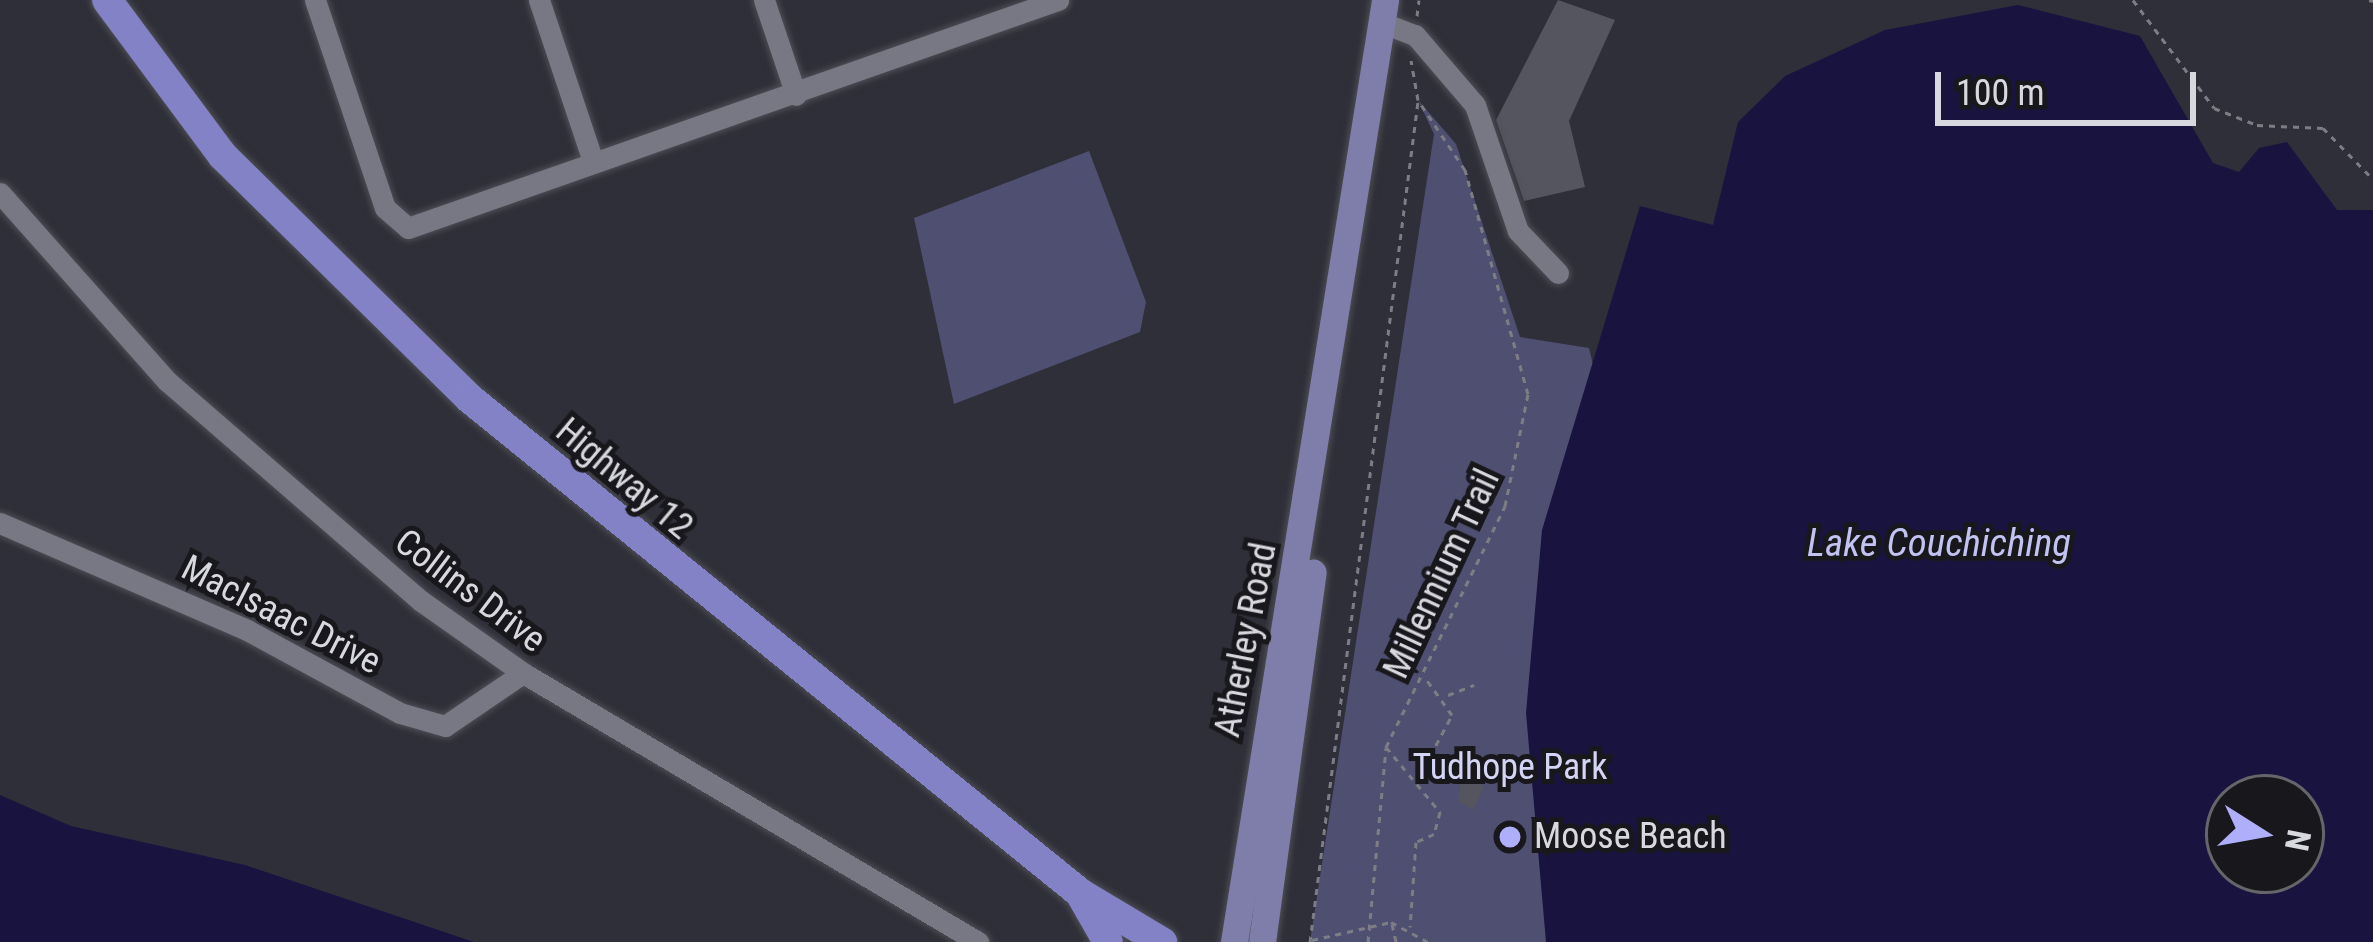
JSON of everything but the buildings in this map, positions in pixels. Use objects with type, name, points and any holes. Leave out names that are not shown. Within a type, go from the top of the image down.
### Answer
[{"type":"highway","name":"Highway 12","points":[[107,0],[223,156],[469,398],[1081,893],[1162,942]]},
{"type":"highway","points":[[1081,893],[1108,942]]},
{"type":"main road","name":"Atherley Road","points":[[1262,942],[1384,12]]},
{"type":"main road","name":"Atherley Road","points":[[1234,942],[1336,352]]},
{"type":"street","points":[[315,0],[385,208],[408,228],[796,95],[993,10],[1058,0]]},
{"type":"street","points":[[539,0],[593,161]]},
{"type":"street","points":[[764,0],[796,95]]},
{"type":"street","points":[[1384,12],[1415,35],[1475,106],[1518,230],[1558,273]]},
{"type":"street","name":"Collins Drive","points":[[0,194],[183,396],[523,674],[978,942]]},
{"type":"street","name":"MacIsaac Drive","points":[[0,523],[247,630],[400,713],[445,726],[523,674]]},
{"type":"path","points":[[2133,0],[2214,108],[2257,125],[2323,128],[2373,178]]},
{"type":"path","name":"Millennium Trail","points":[[1310,941],[1418,100],[1456,144],[1528,394],[1517,474],[1386,747],[1361,922],[1368,942]]},
{"type":"path","points":[[1418,779],[1449,730],[1447,696],[1424,676]]},
{"type":"path","points":[[1447,696],[1474,685]]},
{"type":"path","points":[[1386,747],[1418,779],[1441,819],[1416,842],[1410,927]]},
{"type":"path","points":[[1310,941],[1361,922],[1391,922],[1410,927],[1428,942]]},
{"type":"path","points":[[1391,922],[1396,942]]},
{"type":"green space","name":"Tudhope Park","points":[[1418,100],[1456,144],[1520,337],[1589,348],[1684,747],[1682,942],[1310,942],[1434,134]]},
{"type":"green space","points":[[1089,151],[1146,302],[1140,332],[954,404],[914,218]]},
{"type":"water","name":"Lake Couchiching","points":[[2018,5],[2140,36],[2213,163],[2239,172],[2259,148],[2287,142],[2337,210],[2373,210],[2373,942],[1546,942],[1526,713],[1542,530],[1640,206],[1713,225],[1738,122],[1785,76],[1885,30]]},
{"type":"water","points":[[0,795],[71,826],[245,865],[474,942],[0,942]]},
{"type":"place","name":"Moose Beach","points":[[1510,837]]}]
